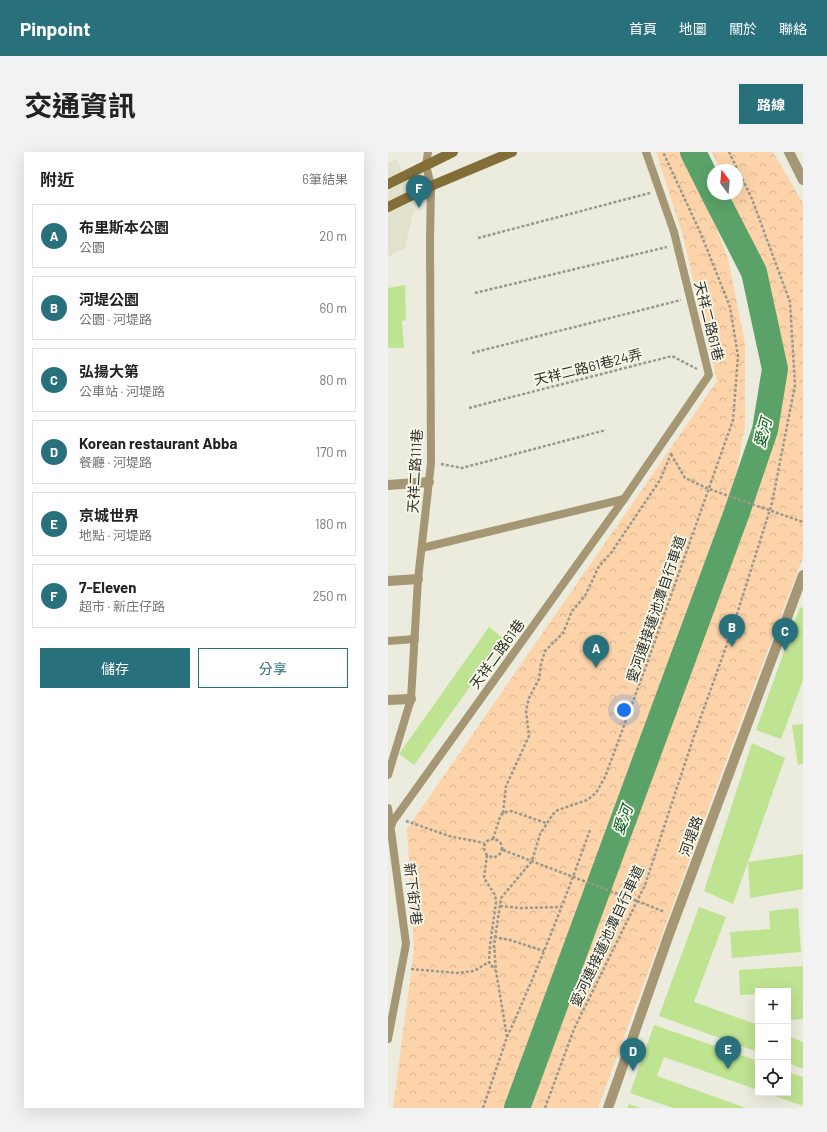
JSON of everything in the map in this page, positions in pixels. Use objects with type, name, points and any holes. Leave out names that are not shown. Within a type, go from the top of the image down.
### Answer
[{"type":"street","points":[[388,184],[453,152]]},
{"type":"street","points":[[388,207],[430,186],[512,152]]},
{"type":"street","points":[[789,152],[803,180]]},
{"type":"street","points":[[388,485],[429,482]]},
{"type":"street","name":"河堤路","points":[[608,1108],[676,916],[803,575]]},
{"type":"street","points":[[388,581],[418,579]]},
{"type":"street","points":[[388,700],[411,699]]},
{"type":"lane","name":"天祥二路111巷","points":[[388,775],[392,747],[411,699],[418,579],[431,463],[430,186],[426,165],[428,152]]},
{"type":"lane","name":"天祥二路61巷","points":[[391,822],[624,499],[709,375],[674,232],[646,152]]},
{"type":"lane","points":[[422,548],[624,499]]},
{"type":"lane","points":[[388,641],[415,639]]},
{"type":"lane","points":[[388,808],[391,822]]},
{"type":"lane","name":"新下街7巷","points":[[388,1039],[406,944],[391,822]]},
{"type":"path","name":"愛河連接蓮池潭自行車道","points":[[483,1108],[507,1037],[496,971],[494,945],[501,898],[532,861],[540,834],[553,814],[558,810],[587,800],[596,793],[605,777],[645,669],[733,420],[738,356],[730,307],[701,234],[663,152]]},
{"type":"path","name":"愛河連接蓮池潭自行車道","points":[[545,1108],[574,1029],[645,885],[694,736],[731,632],[772,503],[795,384],[790,302],[752,200],[729,152]]},
{"type":"path","points":[[478,238],[660,190]]},
{"type":"path","points":[[475,293],[677,244]]},
{"type":"path","points":[[472,353],[690,297]]},
{"type":"path","name":"天祥二路61巷24弄","points":[[469,408],[672,356],[709,375]]},
{"type":"path","points":[[431,463],[462,468],[606,430]]},
{"type":"path","points":[[664,441],[685,478],[708,489],[803,522]]},
{"type":"path","points":[[493,838],[502,812],[506,786],[529,736],[526,711],[529,698],[539,679],[545,651],[563,633],[572,611],[585,596],[599,566],[612,553],[660,480],[671,454]]},
{"type":"path","points":[[502,812],[511,811],[546,823]]},
{"type":"path","points":[[391,822],[484,843]]},
{"type":"path","points":[[507,1037],[562,907],[590,830]]},
{"type":"path","points":[[503,850],[500,855],[492,857],[488,855],[483,847],[484,843],[487,839],[497,839],[503,850],[676,916]]},
{"type":"path","points":[[488,855],[484,878],[495,895],[496,902],[489,962],[496,971]]},
{"type":"path","points":[[500,906],[520,908],[562,907]]},
{"type":"path","points":[[491,936],[510,940],[544,951]]},
{"type":"path","points":[[401,968],[457,973],[474,970],[489,962]]},
{"type":"shaded area","points":[[397,159],[414,209],[405,248],[388,257],[388,163]]},
{"type":"green space","points":[[656,152],[686,152],[728,258],[745,344],[745,426],[730,507],[595,885],[506,1108],[393,1108],[414,949],[407,829],[717,381],[683,236]]},
{"type":"green space","points":[[712,152],[773,152],[803,203],[803,557],[598,1108],[526,1108],[570,989],[624,832],[775,435],[782,344],[768,287],[732,200],[743,200],[743,164],[717,164]]},
{"type":"building","points":[[405,285],[406,320],[402,321],[404,348],[388,348],[388,288]]},
{"type":"building","points":[[800,607],[803,608],[803,680],[781,739],[756,730]]},
{"type":"building","points":[[489,627],[504,639],[414,765],[399,754]]},
{"type":"building","points":[[803,724],[803,764],[798,765],[792,725]]},
{"type":"building","points":[[752,743],[785,758],[733,904],[704,891]]},
{"type":"building","points":[[803,854],[803,889],[750,898],[748,862]]},
{"type":"building","points":[[699,907],[726,917],[694,1002],[755,1024],[755,1051],[659,1016]]},
{"type":"building","points":[[798,908],[801,952],[732,958],[730,932],[770,929],[769,911]]},
{"type":"building","points":[[803,966],[803,1019],[791,1020],[791,988],[755,988],[755,994],[740,995],[739,970]]},
{"type":"building","points":[[654,1025],[755,1060],[755,1089],[664,1057],[657,1076],[746,1108],[673,1108],[630,1093]]},
{"type":"building","points":[[791,1037],[803,1042],[803,1069],[791,1064]]},
{"type":"building","points":[[791,1073],[803,1077],[803,1106],[775,1096],[791,1096]]},
{"type":"building","points":[[629,1104],[641,1108],[627,1108]]},
{"type":"waterway","name":"愛河","points":[[693,152],[707,180]]},
{"type":"waterway","name":"愛河","points":[[517,1108],[737,512],[765,430],[775,369],[754,272],[717,200]]},
{"type":"place","name":"7-Eleven","points":[[419,208]]},
{"type":"place","name":"河堤公園","points":[[732,647]]},
{"type":"place","name":"弘揚大第","points":[[785,651]]},
{"type":"place","name":"布里斯本公園","points":[[596,668]]},
{"type":"place","name":"京城世界","points":[[728,1069]]},
{"type":"place","name":"Korean restaurant Abba","points":[[633,1071]]}]
